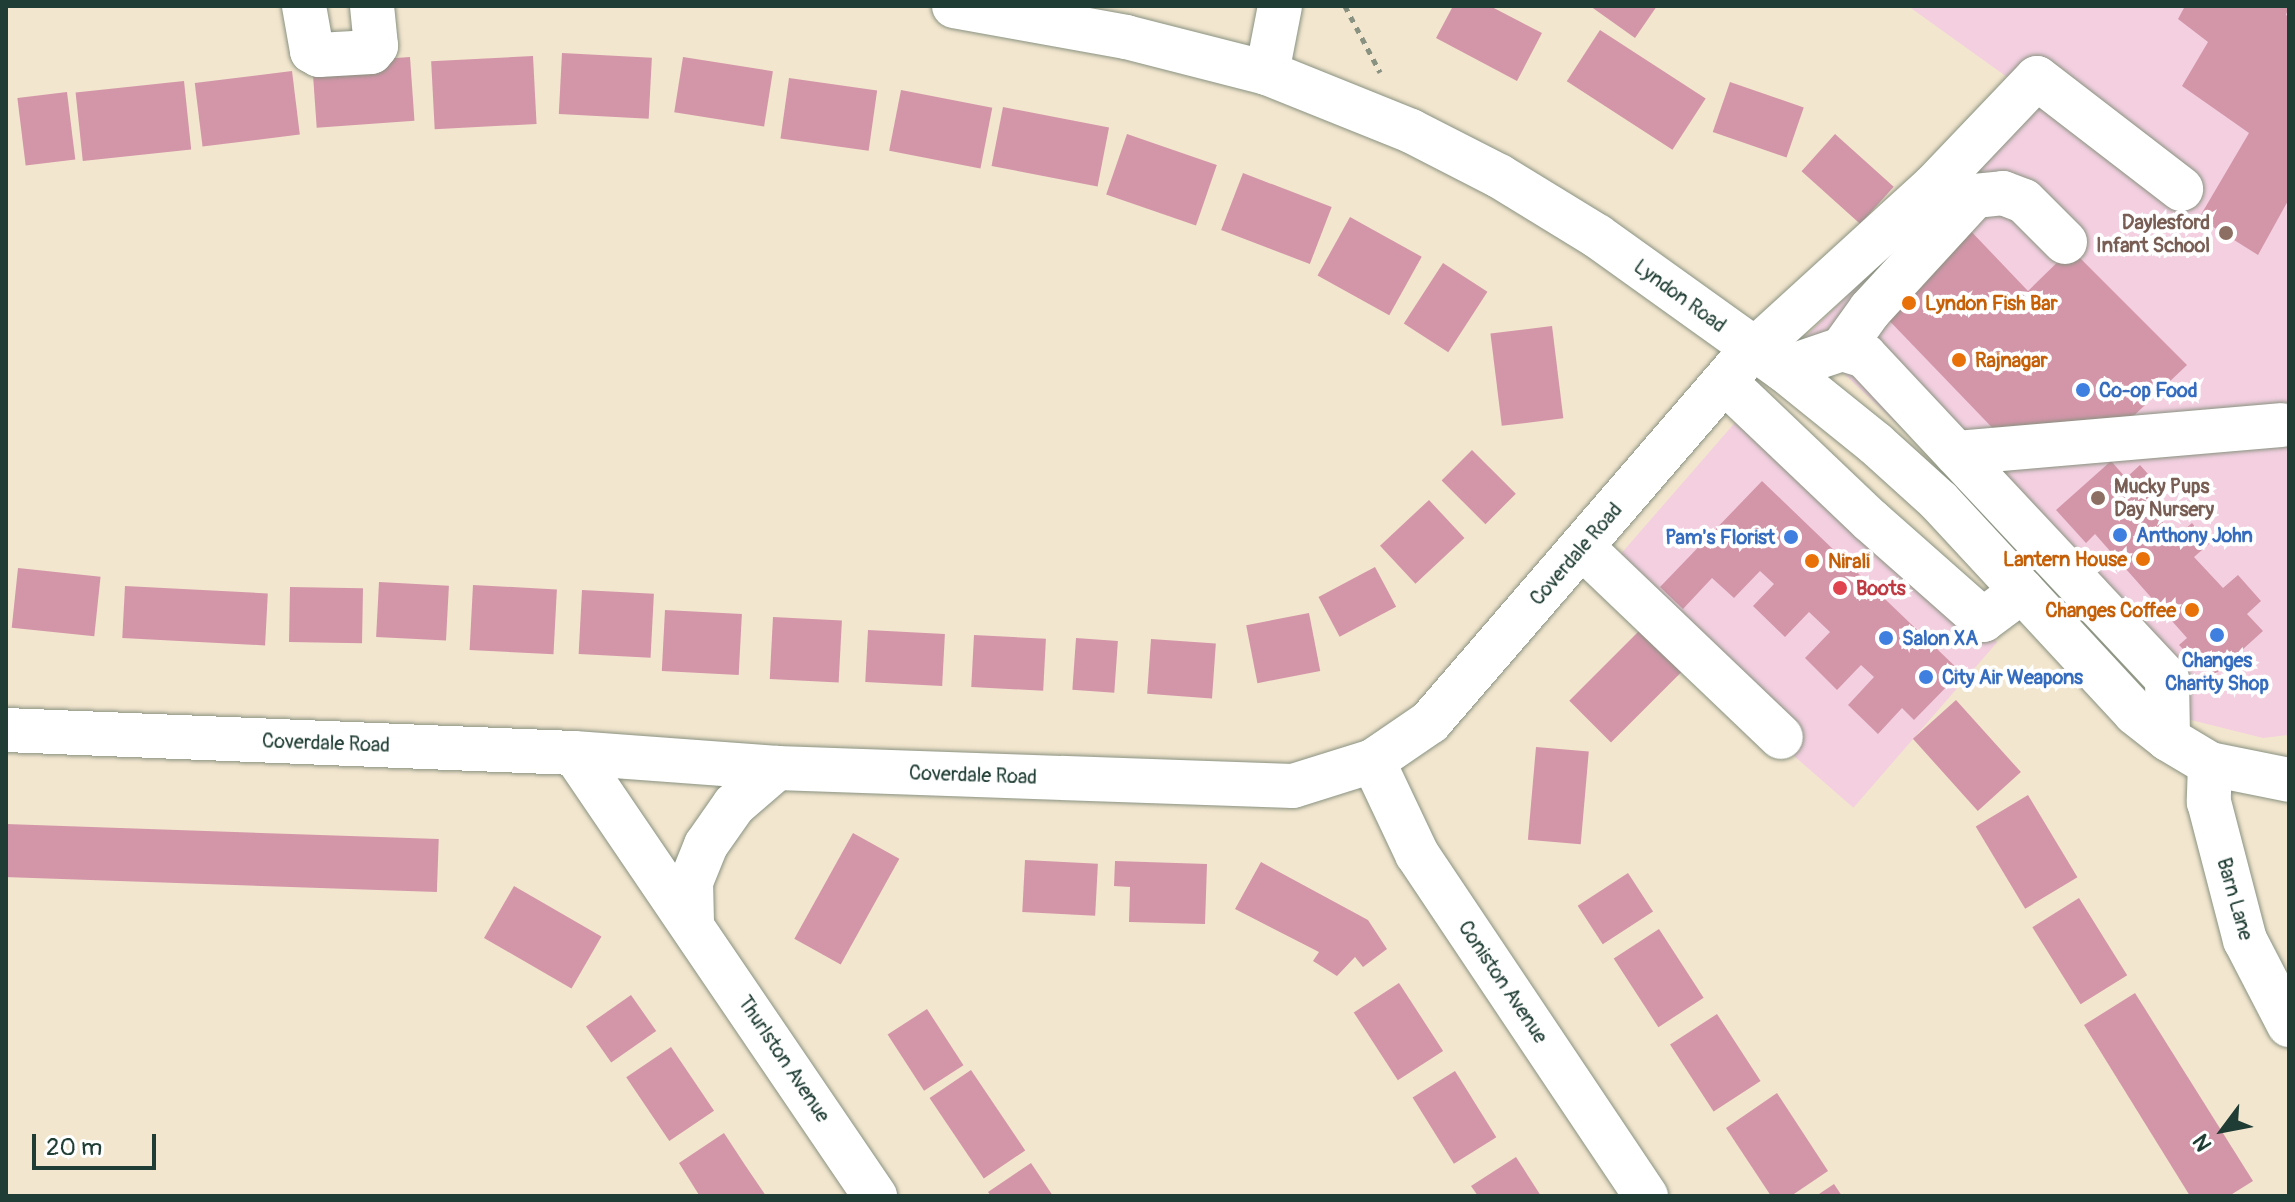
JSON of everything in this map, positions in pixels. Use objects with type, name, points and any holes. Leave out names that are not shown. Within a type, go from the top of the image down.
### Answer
[{"type":"street","points":[[304,6],[312,51],[319,55],[371,52],[376,46],[372,6]]},
{"type":"street","name":"Lyndon Road","points":[[954,6],[1126,37],[1267,73],[1411,131],[1499,176],[1597,236],[1769,360],[1939,501],[2135,713],[2168,739],[2210,764],[2289,780]]},
{"type":"street","points":[[1267,73],[1280,6]]},
{"type":"street","name":"Coverdale Road","points":[[6,730],[574,753],[777,768],[1293,786],[1373,761],[1430,722],[1726,383],[1769,360],[2037,78],[2181,189]]},
{"type":"street","points":[[1842,349],[1870,310],[1975,196],[2003,193],[2024,201],[2065,242]]},
{"type":"street","points":[[1769,360],[1842,349],[1865,356],[2167,679],[2168,739]]},
{"type":"street","points":[[1726,383],[1870,520],[1983,620],[2022,591]]},
{"type":"street","points":[[1956,453],[2282,425]]},
{"type":"street","points":[[1582,547],[1781,737]]},
{"type":"street","name":"Thurlston Avenue","points":[[574,753],[692,922],[875,1196]]},
{"type":"street","name":"Coniston Avenue","points":[[1373,761],[1417,854],[1646,1196]]},
{"type":"street","name":"Barn Lane","points":[[2210,764],[2209,802],[2245,940],[2289,1025]]},
{"type":"street","points":[[692,922],[691,882],[706,845],[734,805],[777,768]]},
{"type":"path","points":[[1345,6],[1387,85]]},
{"type":"shaded area","points":[[1908,6],[2289,6],[2289,735],[2263,738],[2187,719],[1960,483],[1805,337],[2038,109],[2007,77]]},
{"type":"shaded area","points":[[1739,418],[1997,642],[1853,808],[1595,583]]},
{"type":"building","points":[[1453,6],[1490,6],[1542,33],[1517,81],[1436,38]]},
{"type":"building","points":[[1590,6],[1657,6],[1635,38]]},
{"type":"building","points":[[2185,6],[2289,6],[2286,15],[2289,17],[2289,199],[2258,255],[2199,218],[2249,133],[2182,86],[2208,42],[2178,19]]},
{"type":"building","points":[[1600,30],[1706,99],[1672,150],[1567,81]]},
{"type":"building","points":[[562,53],[652,58],[649,119],[559,114]]},
{"type":"building","points":[[533,56],[537,124],[435,129],[431,61]]},
{"type":"building","points":[[410,57],[414,121],[317,128],[312,64]]},
{"type":"building","points":[[683,57],[773,71],[764,127],[674,112]]},
{"type":"building","points":[[292,71],[300,135],[203,146],[195,83]]},
{"type":"building","points":[[789,78],[877,90],[869,151],[781,138]]},
{"type":"building","points":[[184,81],[191,150],[83,161],[76,92]]},
{"type":"building","points":[[1730,82],[1804,107],[1786,158],[1713,132]]},
{"type":"building","points":[[901,90],[992,108],[980,169],[889,151]]},
{"type":"building","points":[[67,92],[75,159],[26,166],[17,98]]},
{"type":"building","points":[[1003,107],[1109,128],[1098,187],[992,166]]},
{"type":"building","points":[[1127,134],[1217,165],[1196,225],[1106,195]]},
{"type":"building","points":[[1835,134],[1894,187],[1860,224],[1802,171]]},
{"type":"building","points":[[1243,173],[1332,207],[1310,264],[1221,230]]},
{"type":"building","points":[[1350,217],[1422,257],[1389,315],[1318,276]]},
{"type":"building","points":[[1966,226],[2028,291],[2071,249],[2187,365],[2122,427],[2006,442],[1879,310]]},
{"type":"building","points":[[1443,263],[1487,292],[1448,352],[1404,323]]},
{"type":"building","points":[[1552,326],[1563,418],[1502,426],[1490,334]]},
{"type":"building","points":[[1472,450],[1516,494],[1485,524],[1442,480]]},
{"type":"building","points":[[2111,461],[2126,478],[2140,465],[2164,492],[2148,506],[2176,537],[2192,523],[2209,544],[2194,557],[2223,588],[2238,575],[2261,601],[2247,614],[2263,631],[2211,678],[2179,645],[2187,638],[2095,534],[2086,543],[2056,510]]},
{"type":"building","points":[[1762,481],[1961,672],[1914,720],[1902,708],[1878,734],[1848,705],[1874,677],[1861,665],[1837,690],[1805,658],[1830,632],[1809,612],[1785,637],[1753,606],[1774,584],[1760,571],[1734,598],[1712,578],[1683,609],[1660,587]]},
{"type":"building","points":[[1429,500],[1464,538],[1415,584],[1380,546]]},
{"type":"building","points":[[1375,567],[1396,607],[1340,637],[1318,597]]},
{"type":"building","points":[[18,568],[101,577],[94,636],[12,628]]},
{"type":"building","points":[[379,582],[449,586],[446,641],[376,637]]},
{"type":"building","points":[[473,585],[557,589],[553,654],[470,650]]},
{"type":"building","points":[[125,586],[268,593],[265,645],[122,638]]},
{"type":"building","points":[[290,587],[363,588],[362,643],[289,642]]},
{"type":"building","points":[[582,590],[654,594],[651,658],[579,654]]},
{"type":"building","points":[[665,610],[742,614],[739,675],[662,671]]},
{"type":"building","points":[[1309,613],[1320,671],[1257,683],[1246,625]]},
{"type":"building","points":[[773,617],[842,621],[839,683],[770,679]]},
{"type":"building","points":[[868,630],[945,634],[942,686],[865,682]]},
{"type":"building","points":[[1640,630],[1682,672],[1611,742],[1569,701]]},
{"type":"building","points":[[974,635],[1046,639],[1043,691],[971,687]]},
{"type":"building","points":[[1076,638],[1118,641],[1114,693],[1072,690]]},
{"type":"building","points":[[1151,639],[1216,644],[1212,698],[1147,694]]},
{"type":"building","points":[[1956,700],[2021,772],[1978,811],[1913,739]]},
{"type":"building","points":[[1536,747],[1589,752],[1581,844],[1528,840]]},
{"type":"building","points":[[2028,795],[2077,877],[2025,909],[1976,826]]},
{"type":"building","points":[[6,824],[439,839],[437,892],[6,877]]},
{"type":"building","points":[[853,833],[899,859],[841,965],[794,939]]},
{"type":"building","points":[[1025,860],[1098,864],[1095,916],[1022,912]]},
{"type":"building","points":[[1115,861],[1207,864],[1205,924],[1129,922],[1130,887],[1114,886]]},
{"type":"building","points":[[1261,862],[1368,920],[1387,949],[1363,967],[1355,957],[1337,976],[1313,961],[1319,952],[1235,909]]},
{"type":"building","points":[[1628,873],[1653,912],[1603,944],[1578,906]]},
{"type":"building","points":[[514,886],[601,936],[571,988],[484,938]]},
{"type":"building","points":[[2079,898],[2127,975],[2081,1004],[2032,927]]},
{"type":"building","points":[[1659,929],[1704,998],[1658,1027],[1614,958]]},
{"type":"building","points":[[1399,983],[1443,1051],[1398,1080],[1354,1012]]},
{"type":"building","points":[[2135,993],[2253,1181],[2229,1196],[2190,1196],[2084,1025]]},
{"type":"building","points":[[631,995],[656,1031],[611,1063],[586,1027]]},
{"type":"building","points":[[927,1009],[963,1065],[924,1091],[888,1035]]},
{"type":"building","points":[[1717,1014],[1761,1081],[1714,1112],[1670,1044]]},
{"type":"building","points":[[671,1047],[714,1111],[669,1141],[626,1077]]},
{"type":"building","points":[[971,1070],[1025,1150],[984,1178],[930,1098]]},
{"type":"building","points":[[1455,1071],[1496,1137],[1454,1164],[1413,1097]]},
{"type":"building","points":[[1777,1093],[1828,1171],[1791,1196],[1771,1196],[1726,1128]]},
{"type":"building","points":[[724,1133],[766,1196],[699,1195],[679,1163]]},
{"type":"building","points":[[1516,1157],[1541,1196],[1478,1196],[1471,1186]]},
{"type":"building","points":[[1031,1163],[1053,1196],[991,1196],[988,1192]]},
{"type":"building","points":[[1834,1184],[1842,1196],[1816,1196]]},
{"type":"place","name":"Daylesford Infant School","points":[[2226,233]]},
{"type":"place","name":"Lyndon Fish Bar","points":[[1909,303]]},
{"type":"place","name":"Rajnagar","points":[[1959,360]]},
{"type":"place","name":"Co-op Food","points":[[2083,390]]},
{"type":"place","name":"Mucky Pups Day Nursery","points":[[2098,498]]},
{"type":"place","name":"Anthony John","points":[[2120,535]]},
{"type":"place","name":"Pam's Florist","points":[[1791,537]]},
{"type":"place","name":"Lantern House","points":[[2143,559]]},
{"type":"place","name":"Nirali","points":[[1812,561]]},
{"type":"place","name":"Boots","points":[[1840,588]]},
{"type":"place","name":"Changes Coffee","points":[[2192,610]]},
{"type":"place","name":"Changes Charity Shop","points":[[2217,635]]},
{"type":"place","name":"Salon XA","points":[[1886,638]]},
{"type":"place","name":"City Air Weapons","points":[[1926,677]]}]
